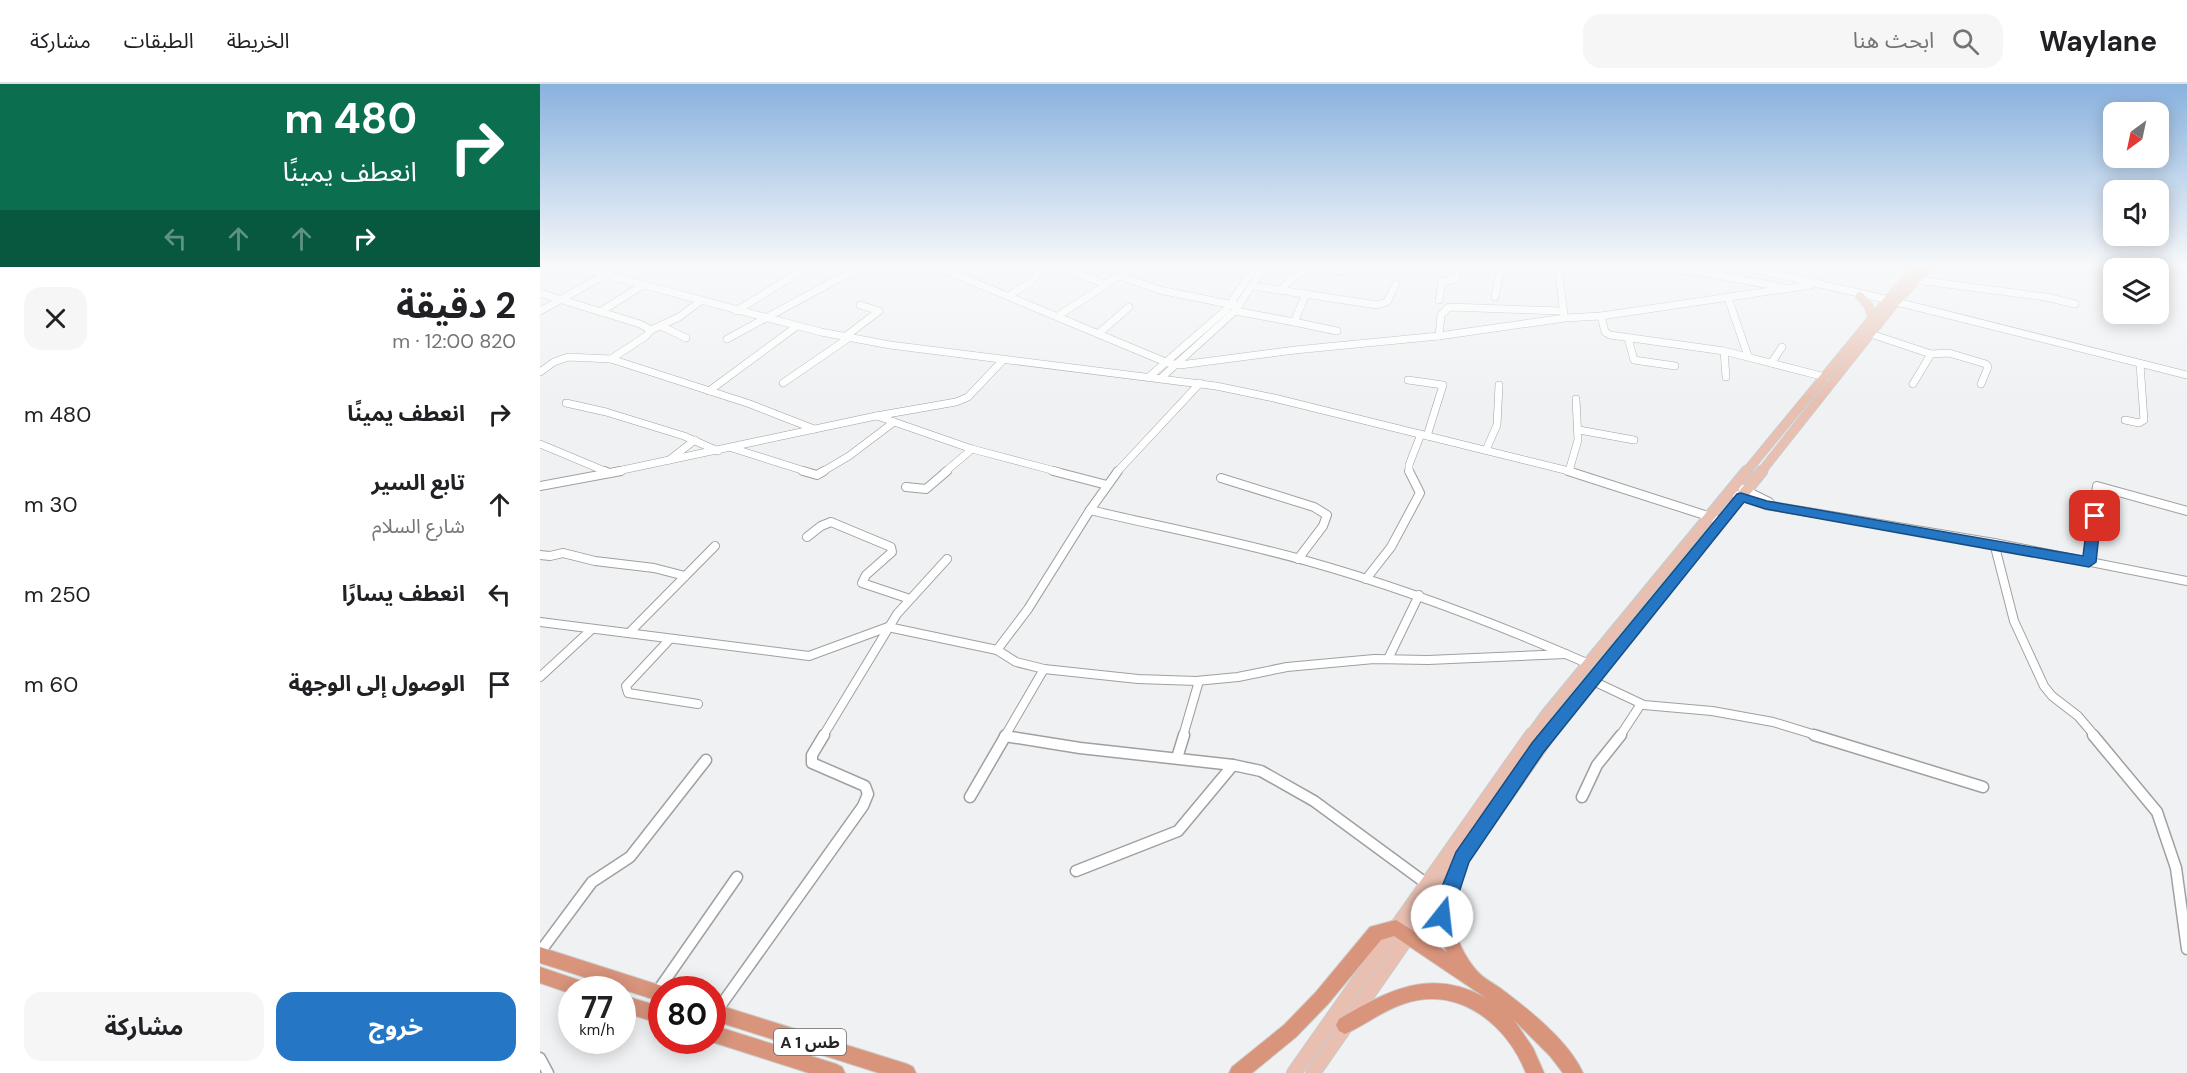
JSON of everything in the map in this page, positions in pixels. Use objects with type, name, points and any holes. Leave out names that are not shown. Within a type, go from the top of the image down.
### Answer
[{"type":"highway","points":[[1462,858],[1444,904],[1442,916],[1444,929],[1455,952],[1473,979]]},
{"type":"highway","points":[[1238,1073],[1290,1031],[1322,998],[1376,933],[1403,932],[1473,979],[1540,1031],[1561,1053],[1574,1073]]},
{"type":"highway","points":[[540,953],[648,989]]},
{"type":"highway","points":[[540,975],[558,981]]},
{"type":"highway","points":[[1345,1025],[1384,1003],[1412,993],[1454,992],[1474,1000],[1497,1015],[1517,1039],[1535,1073]]},
{"type":"highway","name":"A 1 طس","points":[[726,1016],[907,1073]]},
{"type":"highway","name":"A 1 طس","points":[[726,1038],[836,1073]]},
{"type":"main road","points":[[1870,311],[1873,318]]},
{"type":"main road","points":[[1294,1073],[1462,858],[1537,748],[1716,519],[1733,489],[1873,318],[1882,311]]},
{"type":"main road","points":[[1313,1073],[1403,932],[1427,884],[1540,724],[1589,664],[1716,519],[1744,494],[1887,311]]},
{"type":"street","points":[[611,359],[646,336],[651,330],[687,311]]},
{"type":"street","points":[[727,339],[779,311]]},
{"type":"street","points":[[783,383],[848,337],[878,311]]},
{"type":"street","points":[[1046,311],[1177,365],[1439,336],[1564,315]]},
{"type":"street","points":[[1058,316],[1065,311]]},
{"type":"street","points":[[1098,334],[1124,311]]},
{"type":"street","points":[[1150,376],[1229,311]]},
{"type":"street","points":[[1161,378],[1199,344],[1230,311]]},
{"type":"street","points":[[1251,311],[1337,331]]},
{"type":"street","points":[[1294,322],[1299,311]]},
{"type":"street","points":[[1439,336],[1442,311]]},
{"type":"street","points":[[1546,311],[1564,315],[1601,316],[1635,311]]},
{"type":"street","points":[[1733,311],[1748,356]]},
{"type":"street","points":[[1930,311],[2187,375]]},
{"type":"street","points":[[600,312],[644,325],[651,330]]},
{"type":"street","points":[[736,312],[848,337],[1003,360],[1150,376],[1329,410],[1569,471],[1716,519]]},
{"type":"street","points":[[1601,316],[1605,332],[1628,338],[1724,351],[1825,377]]},
{"type":"street","points":[[661,326],[686,338]]},
{"type":"street","points":[[709,391],[797,326]]},
{"type":"street","points":[[1871,334],[1931,354],[1949,353],[1986,364],[1988,367],[1981,384]]},
{"type":"street","points":[[1628,338],[1634,360],[1675,366]]},
{"type":"street","points":[[1191,342],[1199,344]]},
{"type":"street","points":[[1773,362],[1782,347]]},
{"type":"street","points":[[1724,351],[1726,377]]},
{"type":"street","points":[[1913,384],[1931,354]]},
{"type":"street","points":[[540,372],[557,360],[568,357],[611,359],[814,429]]},
{"type":"street","points":[[540,486],[667,462],[876,416],[962,401],[1003,360]]},
{"type":"street","points":[[2125,420],[2139,423],[2144,420],[2140,364]]},
{"type":"street","points":[[1366,579],[1391,548],[1420,493],[1409,474],[1409,465],[1424,435],[1443,385],[1408,380]]},
{"type":"street","points":[[997,650],[1028,609],[1107,486],[1129,458],[1200,384]]},
{"type":"street","points":[[1486,450],[1497,425],[1499,385]]},
{"type":"street","points":[[1569,471],[1577,449],[1579,430],[1576,399]]},
{"type":"street","points":[[566,403],[592,411],[606,412],[719,451]]},
{"type":"street","points":[[876,416],[972,449],[1107,486]]},
{"type":"street","points":[[732,448],[817,475],[849,456],[894,422]]},
{"type":"street","points":[[1579,430],[1634,440]]},
{"type":"street","points":[[667,462],[695,441]]},
{"type":"street","points":[[540,444],[609,473]]},
{"type":"street","points":[[906,487],[926,489],[972,449]]},
{"type":"street","points":[[1221,478],[1314,507],[1327,515],[1323,526],[1298,558]]},
{"type":"street","points":[[2089,562],[2097,486],[2187,511]]},
{"type":"street","points":[[1733,489],[1780,507],[1994,543],[2187,581]]},
{"type":"street","points":[[1090,510],[1298,558],[1419,595],[1589,664]]},
{"type":"street","points":[[807,537],[820,526],[831,522],[891,547],[892,552],[866,575],[862,583],[910,599]]},
{"type":"street","points":[[1994,543],[2014,621],[2044,686],[2052,696],[2078,716],[2157,812],[2176,868],[2187,949]]},
{"type":"street","points":[[629,633],[715,546]]},
{"type":"street","points":[[540,555],[550,556],[563,553],[595,561],[654,568],[685,576]]},
{"type":"street","points":[[726,995],[862,806],[868,794],[865,786],[815,765],[810,760],[888,627],[947,559]]},
{"type":"street","points":[[1388,659],[1419,595]]},
{"type":"street","points":[[540,622],[809,656],[888,627],[997,650],[1016,662],[1044,669],[1138,680],[1199,681],[1238,677],[1287,666],[1388,659],[1428,660],[1566,654]]},
{"type":"street","points":[[540,677],[592,629]]},
{"type":"street","points":[[670,639],[626,686],[628,693],[698,704]]},
{"type":"street","points":[[969,797],[1044,669]]},
{"type":"street","points":[[1591,680],[1641,704],[1712,711],[1773,722],[1983,787]]},
{"type":"street","points":[[1177,758],[1199,681]]},
{"type":"street","points":[[1582,797],[1597,765],[1627,727],[1641,704]]},
{"type":"street","points":[[1005,736],[1080,748],[1233,765],[1261,771],[1314,801],[1427,884]]},
{"type":"street","points":[[540,953],[591,882],[597,876],[621,865],[630,856],[706,760]]},
{"type":"street","points":[[1076,872],[1178,831],[1233,765]]},
{"type":"street","points":[[670,976],[737,877]]},
{"type":"street","points":[[540,1058],[548,1073]]},
{"type":"route","points":[[1442,916],[1444,904],[1462,858],[1537,748],[1741,497],[1766,505],[1994,543],[2089,562],[2095,516]]}]
